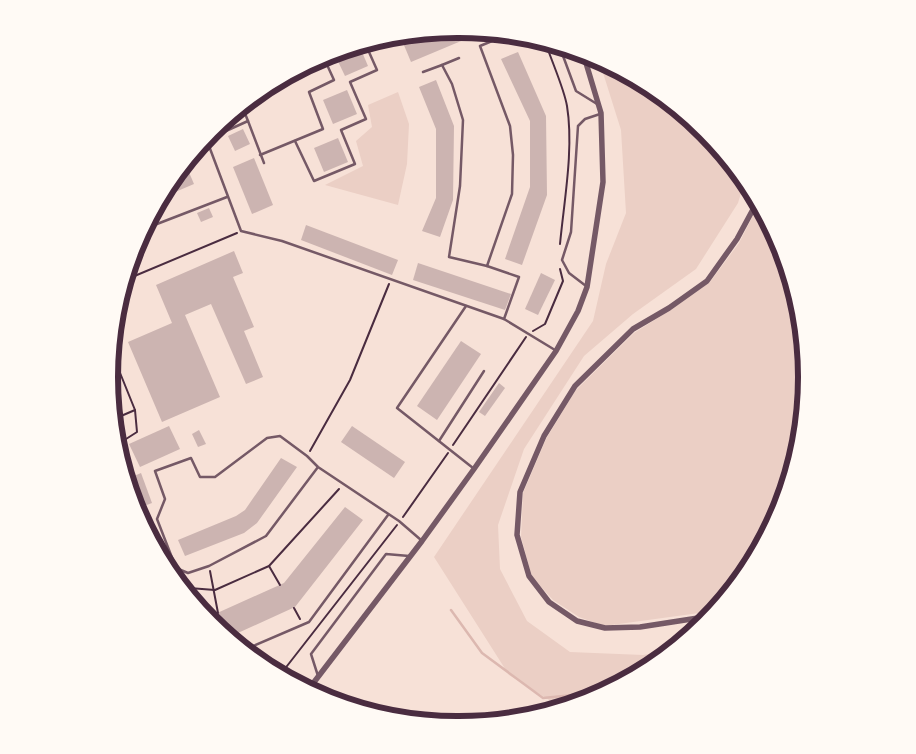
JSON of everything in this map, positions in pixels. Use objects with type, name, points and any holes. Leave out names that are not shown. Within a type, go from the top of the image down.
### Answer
[{"type":"street","points":[[313,684],[411,556],[474,469],[556,351],[578,311],[587,287],[603,182],[600,106],[586,62]]},
{"type":"street","points":[[697,618],[640,627],[605,628],[577,621],[549,602],[529,576],[517,535],[520,492],[544,436],[575,386],[633,329],[669,308],[708,281],[737,239],[753,209]]},
{"type":"lane","points":[[487,266],[512,194],[513,155],[510,126],[480,46],[496,39]]},
{"type":"lane","points":[[295,142],[314,181],[355,164],[341,130],[366,119],[350,82],[377,70],[368,50]]},
{"type":"lane","points":[[562,54],[576,92],[600,106]]},
{"type":"lane","points":[[423,72],[460,58]]},
{"type":"lane","points":[[260,155],[323,129],[309,92],[334,80],[327,64]]},
{"type":"lane","points":[[442,65],[452,84],[463,120],[460,186],[449,257],[487,266],[519,277],[504,319]]},
{"type":"lane","points":[[245,113],[264,163]]},
{"type":"lane","points":[[587,287],[569,273],[562,260],[571,232],[578,126],[585,119],[601,114]]},
{"type":"lane","points":[[224,131],[248,121]]},
{"type":"lane","points":[[209,147],[241,231],[282,241],[504,319],[556,351]]},
{"type":"lane","points":[[155,225],[227,196]]},
{"type":"lane","points":[[466,306],[397,408],[474,469]]},
{"type":"lane","points":[[438,442],[484,371]]},
{"type":"lane","points":[[174,563],[157,519],[165,499],[155,471],[191,458],[200,477],[215,477],[267,438],[280,436],[307,456],[318,467],[399,522],[422,541]]},
{"type":"lane","points":[[178,569],[188,573],[209,566],[266,536],[318,467]]},
{"type":"lane","points":[[252,647],[309,622],[388,515]]},
{"type":"lane","points":[[318,677],[311,654],[386,554],[411,556]]},
{"type":"path","points":[[547,49],[567,104],[569,126],[560,249]]},
{"type":"path","points":[[134,276],[241,231]]},
{"type":"path","points":[[285,669],[399,522],[528,334],[545,324],[563,281],[559,265]]},
{"type":"path","points":[[307,456],[350,380],[391,279]]},
{"type":"path","points":[[118,368],[136,410],[137,432],[126,439],[125,443]]},
{"type":"path","points":[[121,417],[136,410]]},
{"type":"path","points":[[193,588],[215,590],[269,566],[344,483]]},
{"type":"path","points":[[209,566],[218,613]]},
{"type":"path","points":[[269,566],[280,585]]},
{"type":"path","points":[[294,608],[304,624]]},
{"type":"shaded area","points":[[602,70],[647,95],[682,122],[713,153],[742,191],[738,203],[696,269],[633,314],[584,356],[524,449],[498,525],[500,569],[527,621],[570,652],[643,655],[656,653],[628,671],[588,691],[553,703],[509,675],[434,557],[593,321],[606,264],[626,213],[621,130]]},
{"type":"shaded area","points":[[398,92],[409,124],[407,164],[398,205],[325,185],[363,166],[356,141],[372,127],[368,105]]},
{"type":"shaded area","points":[[755,212],[772,247],[786,289],[795,333],[798,377],[795,421],[786,465],[772,507],[740,566],[702,613],[604,626],[579,617],[553,600],[532,577],[521,537],[523,493],[546,439],[575,391],[634,333],[710,282],[739,243]]},
{"type":"building","points":[[436,38],[468,38],[411,62],[403,42]]},
{"type":"building","points":[[362,52],[368,66],[345,76],[337,60]]},
{"type":"building","points":[[518,52],[546,116],[547,195],[522,265],[505,259],[530,187],[530,121],[501,59]]},
{"type":"building","points":[[436,80],[454,126],[453,200],[440,237],[422,231],[436,198],[436,129],[419,87]]},
{"type":"building","points":[[347,90],[357,114],[333,124],[323,100]]},
{"type":"building","points":[[243,129],[250,144],[235,151],[228,136]]},
{"type":"building","points":[[338,138],[348,162],[324,172],[314,148]]},
{"type":"building","points":[[254,158],[273,205],[252,214],[233,167]]},
{"type":"building","points":[[188,171],[194,184],[173,193]]},
{"type":"building","points":[[209,208],[213,217],[201,222],[197,213]]},
{"type":"building","points":[[306,225],[398,260],[392,275],[301,240]]},
{"type":"building","points":[[234,251],[243,273],[233,277],[254,327],[244,331],[263,377],[246,384],[211,304],[185,315],[220,397],[162,422],[128,342],[172,323],[156,285]]},
{"type":"building","points":[[418,263],[511,294],[505,310],[413,280]]},
{"type":"building","points":[[541,273],[555,280],[538,315],[525,309]]},
{"type":"building","points":[[461,341],[481,354],[437,420],[417,406]]},
{"type":"building","points":[[499,383],[505,388],[485,416],[479,412]]},
{"type":"building","points":[[169,426],[180,449],[140,467],[129,444]]},
{"type":"building","points":[[352,426],[405,462],[394,478],[341,442]]},
{"type":"building","points":[[199,430],[206,444],[198,447],[192,434]]},
{"type":"building","points":[[281,458],[297,467],[257,523],[244,533],[185,556],[178,540],[236,516],[245,510]]},
{"type":"building","points":[[141,473],[152,503],[144,506],[134,476]]},
{"type":"building","points":[[345,507],[363,520],[295,607],[236,634],[215,614],[284,583]]},
{"type":"waterway","points":[[451,610],[482,653],[543,698],[577,695]]}]
